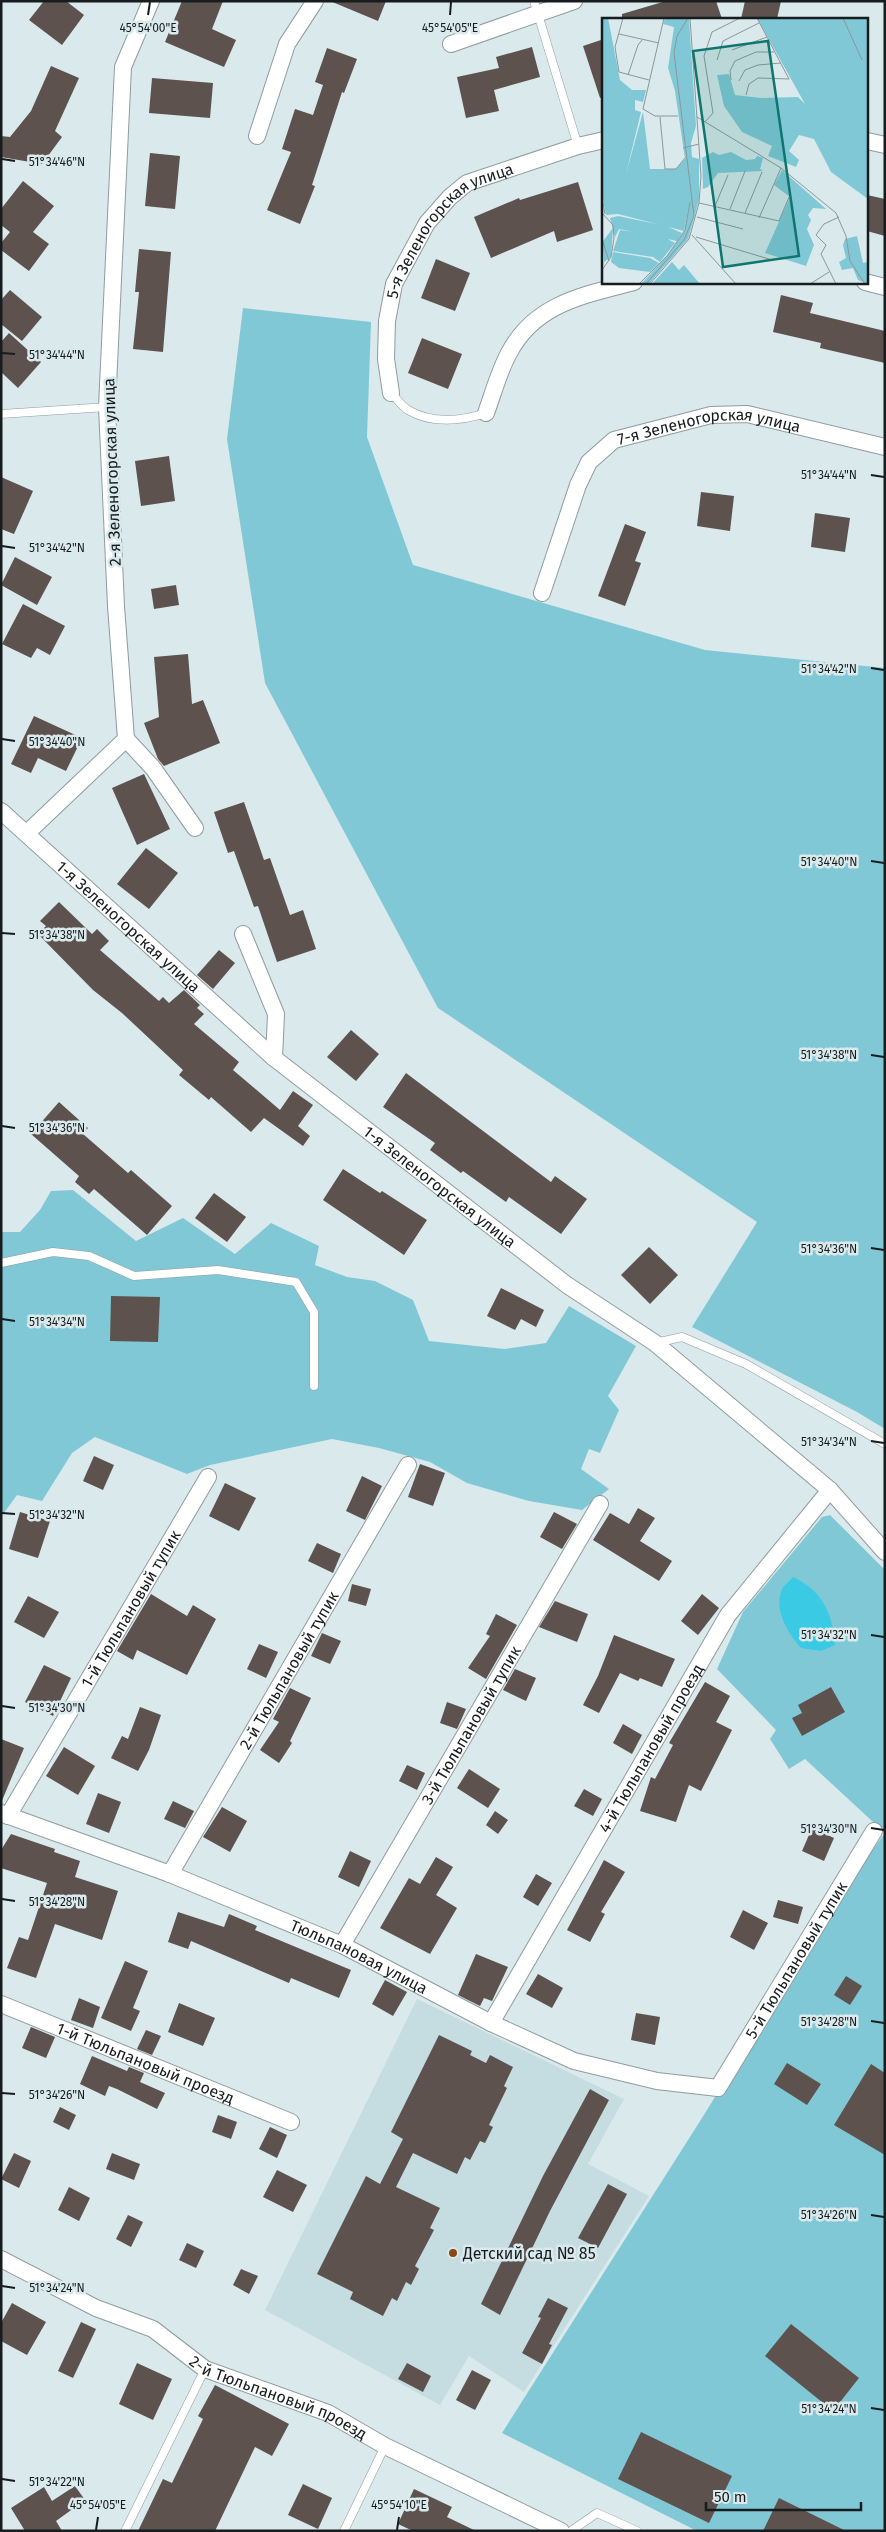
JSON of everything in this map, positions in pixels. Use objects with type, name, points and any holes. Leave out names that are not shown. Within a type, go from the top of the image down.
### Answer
[{"type":"street","name":"2-я Зеленогорская улица","points":[[126,738],[116,606],[107,407],[124,67],[151,1]]},
{"type":"street","points":[[257,136],[287,44],[315,1]]},
{"type":"street","points":[[451,44],[536,7],[574,1]]},
{"type":"street","name":"5-я Зеленогорская улица","points":[[391,393],[386,359],[387,321],[394,284],[426,223],[450,197],[467,183],[578,146],[602,140]]},
{"type":"street","points":[[868,140],[885,144]]},
{"type":"street","points":[[868,283],[885,287]]},
{"type":"street","points":[[486,413],[509,352],[533,321],[567,300],[627,284]]},
{"type":"street","name":"7-я Зеленогорская улица","points":[[542,593],[578,485],[589,462],[614,440],[710,415],[747,414],[885,447]]},
{"type":"street","points":[[27,833],[126,738],[153,768],[195,828]]},
{"type":"street","name":"1-я Зеленогорская улица","points":[[1,811],[274,1058],[568,1285],[655,1343],[830,1490],[885,1552]]},
{"type":"street","points":[[243,934],[276,1014],[274,1058]]},
{"type":"street","name":"2-й Тюльпановый тупик","points":[[170,1874],[408,1466]]},
{"type":"street","name":"1-й Тюльпановый тупик","points":[[5,1814],[208,1477]]},
{"type":"street","name":"4-й Тюльпановый проезд","points":[[491,2022],[728,1615],[830,1490]]},
{"type":"street","name":"3-й Тюльпановый тупик","points":[[342,1945],[600,1504]]},
{"type":"street","name":"Тюльпановая улица","points":[[5,1814],[170,1874],[342,1945],[491,2022],[574,2061],[657,2081],[718,2088]]},
{"type":"street","name":"5-й Тюльпановый тупик","points":[[718,2088],[874,1831]]},
{"type":"street","name":"1-й Тюльпановый проезд","points":[[1,2004],[291,2122]]},
{"type":"street","name":"2-й Тюльпановый проезд","points":[[1,2259],[96,2308],[153,2329],[205,2369],[328,2413],[385,2446],[561,2531]]},
{"type":"lane","points":[[536,7],[578,146]]},
{"type":"lane","points":[[391,393],[409,410],[430,418],[461,421],[486,413]]},
{"type":"lane","points":[[1,414],[107,407]]},
{"type":"lane","points":[[1,1263],[53,1252],[89,1256],[134,1276],[218,1270],[296,1282],[314,1312],[314,1386]]},
{"type":"lane","points":[[655,1343],[682,1337],[746,1364],[885,1444]]},
{"type":"lane","points":[[124,2531],[205,2369]]},
{"type":"lane","points":[[344,2531],[385,2446]]},
{"type":"lane","points":[[570,2531],[597,2513],[637,2531]]},
{"type":"shaded area","points":[[243,308],[371,322],[367,437],[413,565],[705,650],[885,668],[885,1429],[857,1412],[692,1327],[757,1222],[438,1008],[265,683],[227,439]]},
{"type":"shaded area","points":[[73,1190],[136,1241],[183,1218],[235,1254],[271,1223],[319,1246],[315,1265],[347,1277],[375,1281],[413,1300],[429,1341],[504,1349],[546,1343],[569,1306],[636,1346],[608,1396],[619,1410],[600,1453],[589,1449],[581,1469],[609,1489],[582,1510],[529,1501],[467,1483],[430,1462],[379,1448],[332,1439],[210,1465],[187,1474],[95,1437],[72,1453],[42,1501],[17,1495],[1,1517],[1,1232],[20,1232],[40,1210],[51,1191]]},
{"type":"shaded area","points":[[830,1515],[885,1570],[885,1833],[805,1759],[789,1769],[770,1739],[776,1730],[717,1669],[743,1612],[822,1517]]},
{"type":"shaded area","points":[[793,1577],[812,1589],[824,1604],[832,1623],[835,1645],[821,1651],[801,1648],[791,1635],[783,1621],[779,1605],[782,1589]]},
{"type":"shaded area","points":[[885,1833],[885,2531],[697,2531],[502,2433],[702,2118],[838,1897]]},
{"type":"shaded area","name":"Детский сад № 85","points":[[417,1999],[624,2099],[588,2164],[649,2196],[524,2392],[469,2356],[440,2405],[265,2310]]},
{"type":"building","points":[[44,1],[66,1],[84,15],[62,45],[29,20]]},
{"type":"building","points":[[182,1],[223,1],[212,29],[236,40],[224,67],[165,42]]},
{"type":"building","points":[[330,1],[386,1],[378,21]]},
{"type":"building","points":[[666,1],[716,1],[722,18],[622,18],[622,14]]},
{"type":"building","points":[[745,1],[781,1],[777,18],[741,18]]},
{"type":"building","points":[[602,40],[602,98],[600,98],[583,46]]},
{"type":"building","points":[[532,47],[540,77],[494,90],[499,111],[466,118],[457,77],[499,68],[496,57]]},
{"type":"building","points":[[327,48],[357,59],[344,93],[342,92],[312,185],[315,186],[300,224],[267,210],[291,152],[282,149],[295,109],[313,115],[323,85],[315,82]]},
{"type":"building","points":[[51,66],[79,78],[55,131],[62,137],[42,164],[1,157],[1,136],[10,137],[31,111]]},
{"type":"building","points":[[152,78],[213,83],[210,118],[149,113]]},
{"type":"building","points":[[150,153],[180,156],[175,209],[145,206]]},
{"type":"building","points":[[23,181],[54,206],[33,232],[49,244],[29,271],[1,250],[1,243],[10,232],[1,225],[1,209]]},
{"type":"building","points":[[578,182],[593,230],[557,242],[554,231],[491,258],[474,217],[519,198],[520,200]]},
{"type":"building","points":[[868,195],[885,199],[885,236],[868,231]]},
{"type":"building","points":[[139,249],[171,252],[163,352],[133,349],[139,292],[135,292]]},
{"type":"building","points":[[436,259],[470,273],[455,311],[421,298]]},
{"type":"building","points":[[10,290],[42,317],[22,341],[1,324],[1,300]]},
{"type":"building","points":[[781,295],[813,303],[810,313],[885,331],[885,363],[820,348],[821,343],[773,332]]},
{"type":"building","points":[[9,333],[41,362],[18,388],[1,372],[1,342]]},
{"type":"building","points":[[422,338],[462,354],[448,389],[408,373]]},
{"type":"building","points":[[169,456],[175,501],[141,506],[135,461]]},
{"type":"building","points":[[1,477],[33,491],[14,534],[1,529]]},
{"type":"building","points":[[701,492],[734,496],[730,531],[697,526]]},
{"type":"building","points":[[815,513],[850,518],[845,552],[811,547]]},
{"type":"building","points":[[625,524],[646,532],[635,561],[641,563],[625,606],[598,596]]},
{"type":"building","points":[[15,557],[52,577],[37,605],[1,585]]},
{"type":"building","points":[[176,585],[179,605],[154,609],[151,589]]},
{"type":"building","points":[[23,604],[65,626],[50,655],[37,648],[31,658],[2,644]]},
{"type":"building","points":[[188,654],[192,704],[203,700],[220,743],[164,766],[158,759],[144,723],[159,717],[154,657]]},
{"type":"building","points":[[34,716],[82,738],[66,771],[38,758],[31,773],[11,764]]},
{"type":"building","points":[[144,774],[170,829],[137,845],[112,788]]},
{"type":"building","points":[[244,802],[264,860],[270,858],[290,915],[303,910],[316,949],[277,962],[258,906],[254,907],[234,851],[228,853],[214,812]]},
{"type":"building","points":[[146,848],[178,873],[149,909],[117,884]]},
{"type":"building","points":[[59,902],[92,934],[97,929],[109,941],[100,950],[159,1001],[163,997],[169,1003],[184,990],[200,1005],[197,1008],[204,1014],[194,1024],[239,1062],[233,1070],[280,1110],[293,1091],[313,1105],[298,1126],[310,1136],[303,1146],[264,1118],[251,1132],[211,1097],[209,1100],[179,1075],[183,1070],[122,1013],[93,990],[38,934],[46,926],[40,921]]},
{"type":"building","points":[[219,950],[235,963],[213,989],[197,975]]},
{"type":"building","points":[[351,1030],[379,1054],[356,1081],[327,1057]]},
{"type":"building","points":[[406,1073],[551,1182],[555,1176],[587,1199],[561,1234],[509,1197],[506,1202],[463,1171],[461,1173],[430,1150],[435,1143],[383,1107]]},
{"type":"building","points":[[59,1102],[88,1128],[83,1134],[128,1173],[131,1170],[172,1206],[147,1235],[94,1189],[89,1194],[75,1182],[79,1176],[31,1134]]},
{"type":"building","points":[[343,1169],[427,1220],[404,1255],[323,1200]]},
{"type":"building","points":[[214,1193],[246,1217],[227,1242],[195,1218]]},
{"type":"building","points":[[649,1247],[678,1275],[650,1304],[621,1275]]},
{"type":"building","points":[[501,1288],[544,1310],[536,1327],[521,1319],[515,1330],[487,1316]]},
{"type":"building","points":[[111,1296],[160,1297],[158,1342],[110,1341]]},
{"type":"building","points":[[94,1456],[114,1465],[103,1490],[83,1481]]},
{"type":"building","points":[[420,1464],[445,1473],[433,1506],[408,1497]]},
{"type":"building","points":[[362,1476],[382,1486],[365,1520],[346,1511]]},
{"type":"building","points":[[225,1483],[256,1498],[239,1531],[209,1516]]},
{"type":"building","points":[[638,1508],[655,1518],[640,1541],[672,1561],[659,1581],[593,1540],[610,1513],[629,1524]]},
{"type":"building","points":[[20,1512],[50,1521],[38,1558],[9,1549]]},
{"type":"building","points":[[554,1512],[577,1524],[562,1549],[540,1537]]},
{"type":"building","points":[[317,1543],[341,1554],[333,1573],[308,1561]]},
{"type":"building","points":[[352,1584],[371,1589],[366,1606],[348,1601]]},
{"type":"building","points":[[151,1594],[187,1616],[193,1605],[216,1619],[187,1675],[137,1650],[133,1660],[117,1651]]},
{"type":"building","points":[[702,1594],[719,1608],[698,1635],[681,1621]]},
{"type":"building","points":[[28,1596],[59,1612],[44,1638],[14,1622]]},
{"type":"building","points":[[555,1601],[588,1614],[577,1642],[539,1627]]},
{"type":"building","points":[[496,1614],[517,1625],[486,1679],[468,1668],[490,1636],[486,1634]]},
{"type":"building","points":[[322,1633],[341,1641],[330,1664],[311,1656]]},
{"type":"building","points":[[614,1635],[675,1659],[662,1687],[640,1678],[638,1681],[620,1673],[599,1713],[583,1705],[598,1676]]},
{"type":"building","points":[[259,1644],[278,1652],[266,1678],[247,1669]]},
{"type":"building","points":[[44,1665],[71,1678],[53,1716],[25,1702]]},
{"type":"building","points":[[515,1669],[536,1678],[526,1701],[503,1690]]},
{"type":"building","points":[[705,1682],[730,1696],[716,1722],[732,1730],[701,1791],[689,1785],[676,1822],[640,1811],[651,1777],[655,1779],[673,1745],[669,1743]]},
{"type":"building","points":[[831,1687],[845,1712],[802,1736],[792,1718],[802,1713],[798,1705]]},
{"type":"building","points":[[290,1688],[311,1698],[290,1741],[292,1743],[279,1763],[260,1750],[279,1722],[273,1719]]},
{"type":"building","points":[[447,1702],[466,1709],[457,1729],[440,1723]]},
{"type":"building","points":[[140,1707],[161,1715],[149,1750],[138,1771],[111,1758],[122,1736],[128,1739]]},
{"type":"building","points":[[623,1724],[642,1735],[632,1754],[613,1743]]},
{"type":"building","points":[[1,1739],[24,1748],[1,1803]]},
{"type":"building","points":[[64,1747],[95,1766],[78,1795],[46,1776]]},
{"type":"building","points":[[407,1765],[425,1773],[417,1790],[399,1781]]},
{"type":"building","points":[[469,1769],[500,1789],[488,1808],[457,1788]]},
{"type":"building","points":[[584,1789],[602,1799],[593,1816],[574,1806]]},
{"type":"building","points":[[98,1793],[121,1802],[109,1833],[86,1824]]},
{"type":"building","points":[[173,1801],[194,1811],[185,1828],[164,1819]]},
{"type":"building","points":[[222,1807],[247,1821],[230,1852],[203,1837]]},
{"type":"building","points":[[495,1811],[508,1820],[498,1834],[486,1825]]},
{"type":"building","points":[[812,1828],[834,1838],[824,1861],[802,1851]]},
{"type":"building","points":[[11,1834],[55,1849],[54,1852],[80,1861],[75,1877],[118,1891],[102,1940],[55,1924],[36,1978],[7,1968],[19,1937],[28,1940],[47,1883],[1,1868],[1,1850]]},
{"type":"building","points":[[350,1851],[371,1861],[359,1887],[338,1877]]},
{"type":"building","points":[[436,1857],[453,1867],[436,1895],[457,1908],[430,1954],[380,1928],[409,1878],[420,1884]]},
{"type":"building","points":[[604,1860],[625,1872],[601,1912],[605,1914],[590,1942],[567,1930]]},
{"type":"building","points":[[536,1874],[552,1883],[538,1906],[523,1897]]},
{"type":"building","points":[[778,1900],[803,1907],[798,1924],[773,1917]]},
{"type":"building","points":[[743,1910],[768,1923],[754,1950],[730,1937]]},
{"type":"building","points":[[178,1912],[224,1927],[229,1914],[257,1926],[255,1930],[351,1970],[339,1998],[291,1978],[289,1983],[191,1941],[188,1949],[168,1942]]},
{"type":"building","points":[[476,1954],[508,1967],[492,2001],[484,1998],[480,2006],[458,1995]]},
{"type":"building","points":[[125,1961],[148,1971],[133,2008],[140,2011],[131,2031],[101,2018]]},
{"type":"building","points":[[538,1974],[563,1988],[552,2008],[526,1994]]},
{"type":"building","points":[[846,1976],[862,1986],[850,2005],[834,1995]]},
{"type":"building","points":[[385,1980],[407,1992],[393,2016],[372,2004]]},
{"type":"building","points":[[79,1998],[100,2007],[93,2028],[71,2020]]},
{"type":"building","points":[[179,2003],[215,2018],[203,2046],[168,2032]]},
{"type":"building","points":[[636,2013],[660,2017],[655,2045],[631,2040]]},
{"type":"building","points":[[31,2027],[55,2037],[46,2058],[22,2048]]},
{"type":"building","points":[[146,2030],[161,2036],[152,2055],[137,2049]]},
{"type":"building","points":[[439,2035],[472,2051],[470,2055],[486,2063],[490,2055],[513,2067],[504,2086],[507,2088],[489,2125],[493,2127],[485,2143],[480,2141],[470,2160],[465,2157],[457,2174],[413,2153],[396,2187],[440,2208],[430,2228],[434,2230],[415,2266],[419,2269],[411,2285],[406,2282],[397,2301],[392,2298],[383,2316],[350,2299],[353,2292],[317,2274],[366,2176],[380,2184],[403,2139],[391,2132]]},
{"type":"building","points":[[92,2056],[127,2071],[129,2067],[144,2073],[140,2082],[165,2093],[157,2109],[109,2086],[105,2096],[80,2084]]},
{"type":"building","points":[[787,2063],[821,2084],[807,2105],[774,2084]]},
{"type":"building","points":[[871,2064],[885,2073],[885,2155],[834,2125]]},
{"type":"building","points":[[590,2089],[609,2100],[550,2211],[500,2315],[481,2304],[543,2176]]},
{"type":"building","points":[[60,2107],[76,2115],[69,2130],[53,2122]]},
{"type":"building","points":[[218,2115],[237,2122],[231,2139],[212,2132]]},
{"type":"building","points":[[270,2127],[287,2135],[277,2158],[259,2149]]},
{"type":"building","points":[[14,2153],[31,2161],[19,2188],[1,2179]]},
{"type":"building","points":[[112,2153],[140,2164],[134,2180],[106,2169]]},
{"type":"building","points":[[277,2170],[307,2185],[293,2212],[263,2197]]},
{"type":"building","points":[[608,2184],[627,2194],[598,2248],[578,2238]]},
{"type":"building","points":[[69,2187],[90,2198],[79,2221],[58,2210]]},
{"type":"building","points":[[128,2215],[143,2222],[131,2247],[116,2239]]},
{"type":"building","points":[[187,2243],[204,2251],[196,2268],[179,2260]]},
{"type":"building","points":[[241,2269],[258,2276],[249,2294],[233,2285]]},
{"type":"building","points":[[548,2298],[568,2308],[549,2344],[552,2345],[542,2364],[522,2353],[541,2318],[538,2317]]},
{"type":"building","points":[[12,2303],[46,2322],[27,2355],[1,2341],[1,2323]]},
{"type":"building","points":[[81,2322],[96,2329],[73,2378],[58,2371]]},
{"type":"building","points":[[791,2324],[859,2378],[833,2411],[765,2356]]},
{"type":"building","points":[[137,2363],[172,2379],[153,2420],[119,2404]]},
{"type":"building","points":[[407,2363],[431,2376],[423,2392],[398,2379]]},
{"type":"building","points":[[472,2370],[491,2380],[475,2410],[456,2400]]},
{"type":"building","points":[[215,2385],[289,2424],[272,2456],[255,2447],[215,2531],[138,2531],[163,2479],[172,2483],[203,2419],[198,2416]]},
{"type":"building","points":[[641,2432],[732,2476],[709,2523],[618,2479]]},
{"type":"building","points":[[303,2484],[332,2498],[318,2529],[288,2515]]},
{"type":"building","points":[[75,2486],[85,2500],[56,2521],[62,2531],[25,2531],[11,2508],[44,2487],[52,2501]]},
{"type":"building","points":[[414,2489],[452,2507],[447,2517],[476,2531],[413,2531],[398,2524]]},
{"type":"building","points":[[779,2498],[846,2531],[763,2531]]},
{"type":"place","name":"Детский сад № 85","points":[[453,2253]]}]
